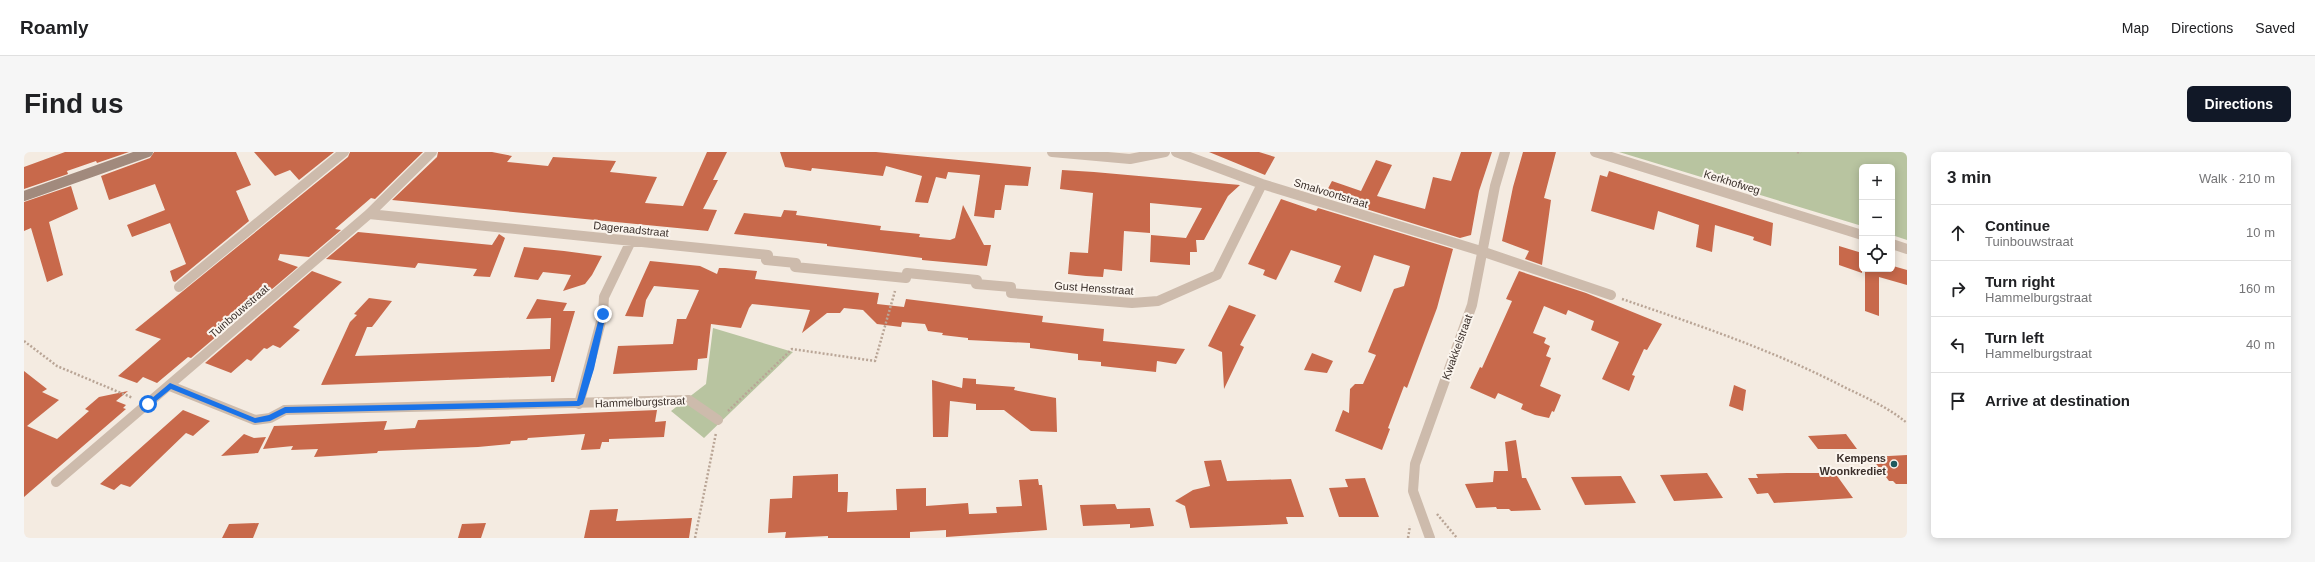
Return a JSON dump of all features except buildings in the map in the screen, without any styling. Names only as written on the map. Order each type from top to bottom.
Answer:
[{"type":"street","points":[[24,196],[148,152]]},
{"type":"street","points":[[179,286],[344,152]]},
{"type":"street","name":"Tuinbouwstraat","points":[[56,482],[170,386],[369,214],[432,152]]},
{"type":"street","points":[[1052,152],[1130,159],[1165,152]]},
{"type":"street","name":"Smalvoortstraat","points":[[1176,152],[1262,184],[1481,251],[1610,295]]},
{"type":"street","name":"Kwakkelstraat","points":[[1430,538],[1413,491],[1415,464],[1472,305],[1481,251],[1495,186],[1505,152]]},
{"type":"street","name":"Kerkhofweg","points":[[1595,152],[1859,234]]},
{"type":"street","name":"Gust Hensstraat","points":[[878,275],[906,278],[907,273],[977,280],[976,284],[1011,287],[1011,293],[1106,302],[1132,303],[1158,301],[1217,275],[1262,184]]},
{"type":"street","name":"Dageraadstraat","points":[[369,214],[768,255],[766,260],[796,263],[795,266],[878,275]]},
{"type":"street","name":"Hammelburgstraat","points":[[579,404],[590,369],[603,314],[604,297],[630,241]]},
{"type":"street","points":[[1895,245],[1907,248]]},
{"type":"street","name":"Hammelburgstraat","points":[[170,386],[255,420],[270,418],[285,410],[579,404],[689,400],[718,420]]},
{"type":"path","points":[[695,538],[718,420],[792,349],[875,361],[899,277]]},
{"type":"path","points":[[1610,295],[1770,352],[1856,391],[1907,423]]},
{"type":"path","points":[[24,341],[57,366],[148,404]]},
{"type":"path","points":[[1434,507],[1442,522],[1458,538]]},
{"type":"green space","points":[[1619,152],[1907,152],[1907,240],[1895,236],[1895,164],[1859,164],[1859,225]]},
{"type":"green space","points":[[713,328],[793,352],[704,438],[671,411],[706,384]]},
{"type":"place","name":"Kempens Woonkrediet","points":[[1894,464]]},
{"type":"route","points":[[148,404],[170,386],[255,420],[270,418],[285,410],[579,404],[590,369],[603,314]]}]
